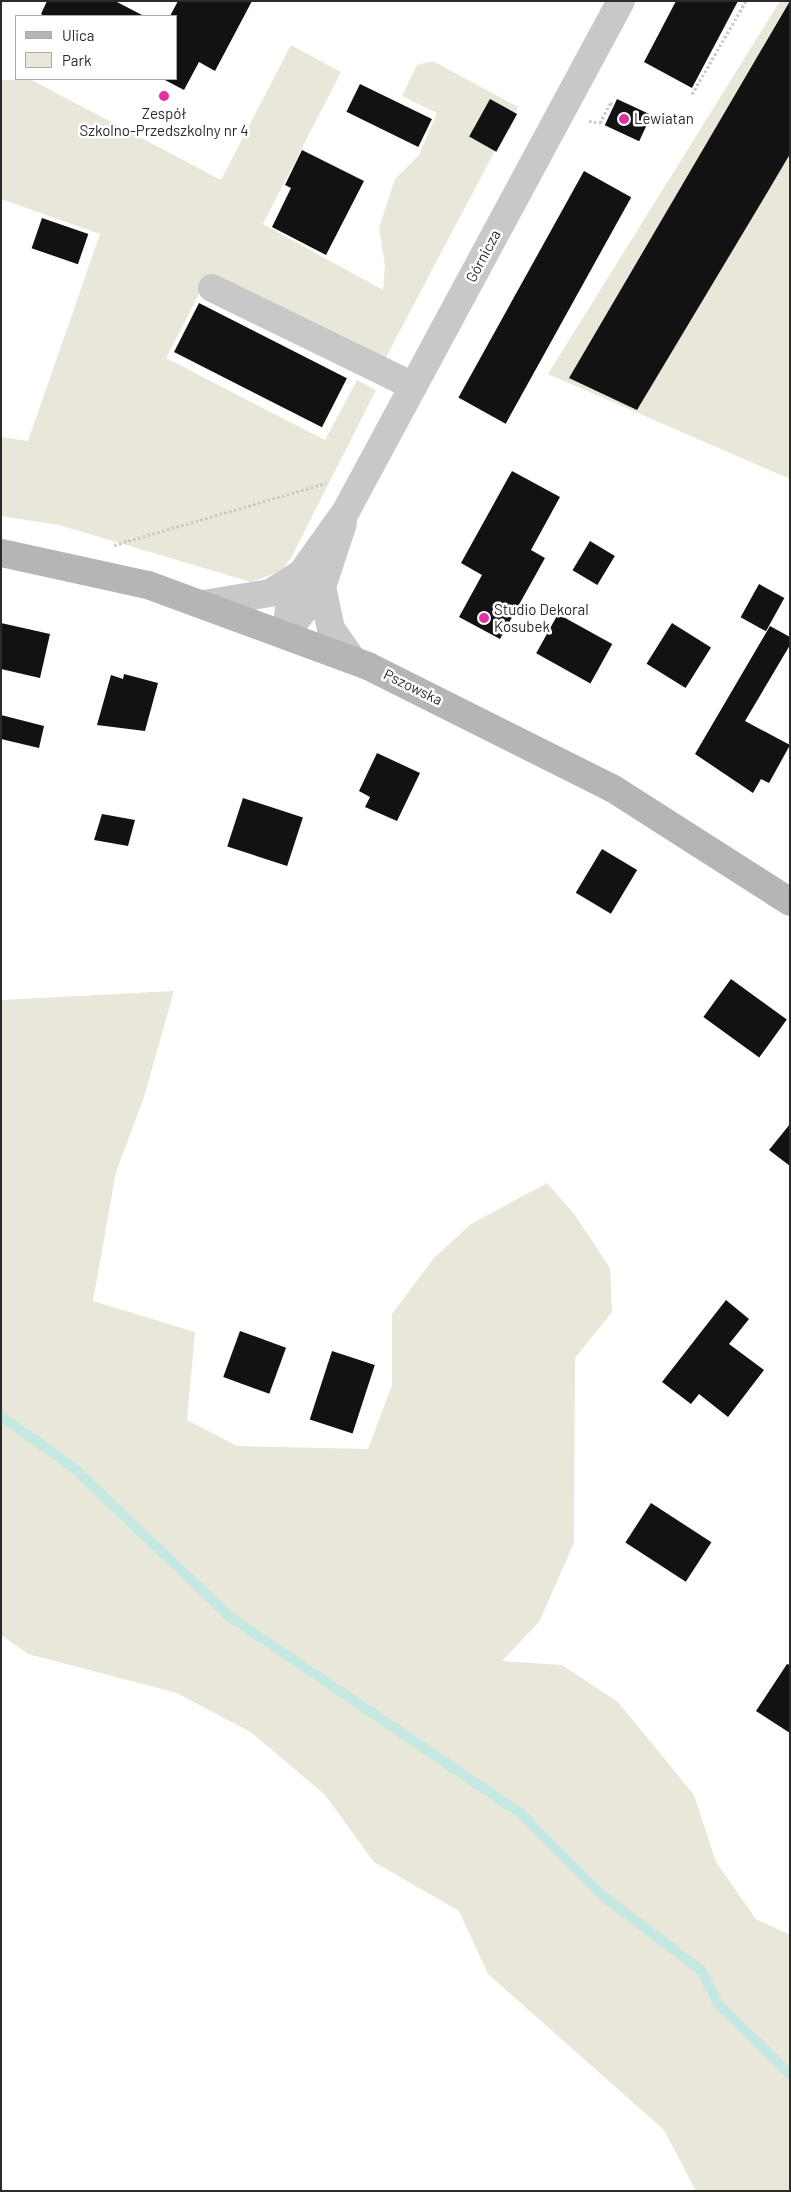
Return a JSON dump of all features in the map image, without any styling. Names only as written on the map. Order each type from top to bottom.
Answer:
[{"type":"main road","name":"Pszowska","points":[[1,552],[77,566],[204,604],[286,633],[353,660],[612,788],[790,902]]},
{"type":"street","name":"Górnicza","points":[[286,633],[291,595],[312,581],[346,511],[621,1]]},
{"type":"street","points":[[212,288],[413,386]]},
{"type":"street","points":[[204,604],[270,593],[312,581],[331,629],[353,660]]},
{"type":"path","points":[[692,94],[746,1]]},
{"type":"path","points":[[585,115],[598,124],[610,102],[615,105]]},
{"type":"path","points":[[112,546],[328,482]]},
{"type":"green space","points":[[780,1],[790,1],[790,479],[548,374]]},
{"type":"green space","points":[[291,45],[341,72],[263,224],[383,290],[385,266],[379,228],[395,179],[419,155],[437,113],[402,96],[417,65],[433,61],[518,107],[384,361],[209,275],[166,358],[325,440],[357,380],[376,390],[291,558],[281,571],[251,582],[59,525],[1,516],[1,437],[28,441],[100,234],[1,199],[1,80],[32,80],[221,180]]},
{"type":"green space","points":[[174,991],[144,1097],[116,1172],[93,1301],[195,1332],[187,1420],[237,1446],[368,1449],[392,1385],[392,1314],[434,1258],[471,1224],[547,1183],[575,1215],[610,1268],[612,1312],[575,1358],[574,1543],[539,1622],[502,1661],[562,1665],[618,1702],[694,1795],[716,1862],[756,1919],[790,1935],[790,2191],[696,2191],[664,2130],[488,1974],[459,1911],[374,1862],[325,1795],[252,1733],[177,1693],[28,1654],[1,1635],[1,1000]]},
{"type":"building","points":[[47,1],[115,1],[142,15],[42,15],[41,14]]},
{"type":"building","points":[[178,1],[252,1],[215,71],[199,62],[184,90],[165,80],[178,80],[178,15],[171,15]]},
{"type":"building","points":[[676,1],[738,1],[692,88],[644,62]]},
{"type":"building","points":[[790,1],[790,154],[637,410],[569,378]]},
{"type":"building","points":[[360,84],[432,119],[418,147],[346,112]]},
{"type":"building","points":[[490,99],[517,114],[496,152],[469,137]]},
{"type":"building","points":[[617,99],[651,115],[639,141],[605,125]]},
{"type":"building","points":[[302,150],[364,181],[326,255],[272,227],[291,188],[285,185]]},
{"type":"building","points":[[584,171],[631,197],[506,424],[458,398]]},
{"type":"building","points":[[42,218],[88,234],[78,264],[32,248]]},
{"type":"building","points":[[199,303],[347,378],[322,427],[174,352]]},
{"type":"building","points":[[512,471],[560,497],[531,550],[545,558],[500,639],[459,617],[482,575],[461,563]]},
{"type":"building","points":[[590,541],[615,556],[597,585],[572,570]]},
{"type":"building","points":[[759,584],[784,598],[766,631],[741,617]]},
{"type":"building","points":[[558,614],[612,644],[590,683],[536,653]]},
{"type":"building","points":[[1,623],[50,634],[40,678],[1,669]]},
{"type":"building","points":[[672,623],[711,647],[686,688],[647,664]]},
{"type":"building","points":[[770,626],[790,637],[790,645],[745,721],[790,745],[769,783],[761,779],[753,793],[695,754]]},
{"type":"building","points":[[124,674],[158,683],[145,731],[97,725],[111,675],[123,679]]},
{"type":"building","points":[[1,715],[44,726],[39,748],[1,739]]},
{"type":"building","points":[[377,753],[420,773],[397,821],[365,807],[370,797],[359,791]]},
{"type":"building","points":[[243,798],[303,817],[287,866],[227,847]]},
{"type":"building","points":[[102,814],[135,820],[128,846],[94,840]]},
{"type":"building","points":[[602,849],[637,870],[611,914],[576,893]]},
{"type":"building","points":[[731,979],[787,1020],[759,1058],[703,1017]]},
{"type":"building","points":[[790,1124],[790,1166],[769,1150]]},
{"type":"building","points":[[726,1300],[749,1319],[729,1344],[764,1370],[728,1417],[699,1394],[691,1404],[662,1382]]},
{"type":"building","points":[[240,1331],[286,1348],[269,1394],[223,1377]]},
{"type":"building","points":[[332,1351],[375,1365],[353,1433],[310,1419]]},
{"type":"building","points":[[651,1503],[711,1542],[686,1582],[625,1542]]},
{"type":"building","points":[[787,1664],[790,1665],[790,1733],[756,1711]]},
{"type":"waterway","points":[[1,1416],[73,1467],[229,1616],[520,1813],[603,1896],[701,1970],[718,2004],[790,2074]]},
{"type":"place","name":"Zespół Szkolno-Przedszkolny nr 4","points":[[164,96]]},
{"type":"place","name":"Lewiatan","points":[[624,119]]},
{"type":"place","name":"Studio Dekoral Kosubek","points":[[484,618]]}]
